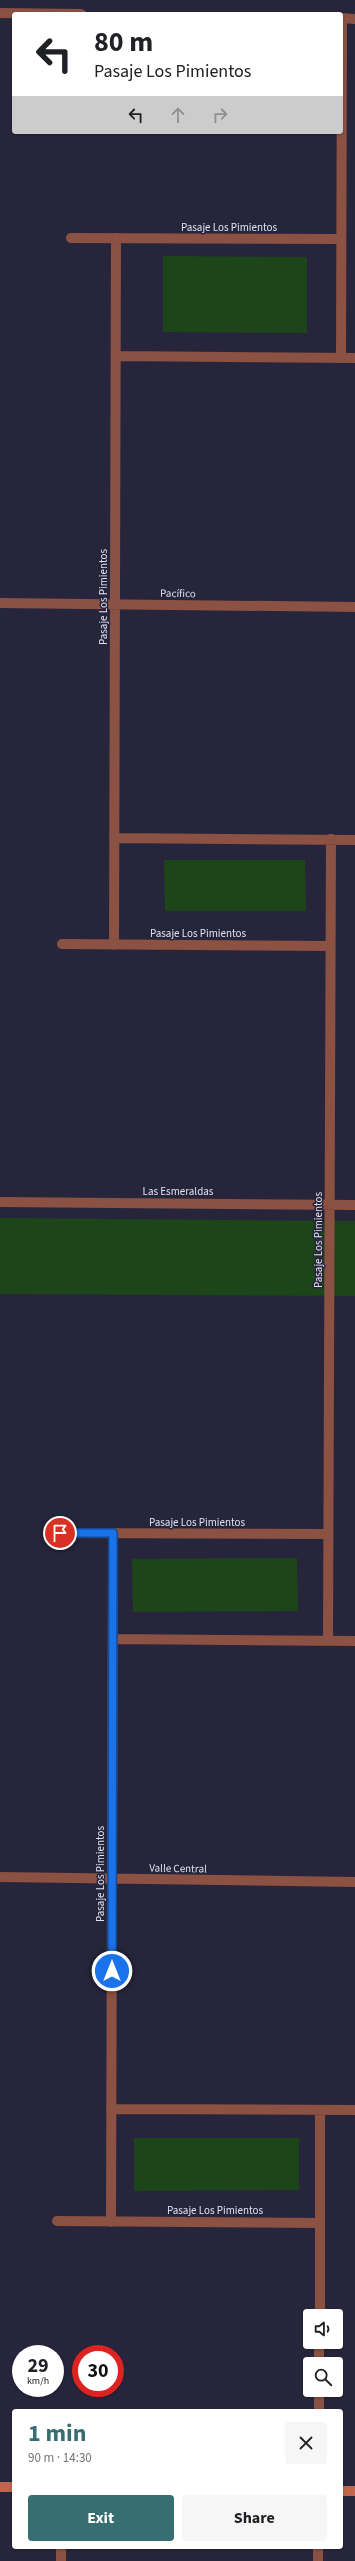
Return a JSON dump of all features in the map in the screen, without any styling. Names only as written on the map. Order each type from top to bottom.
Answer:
[{"type":"street","points":[[0,13],[12,13]]},
{"type":"street","points":[[343,18],[355,19]]},
{"type":"street","points":[[341,134],[341,358]]},
{"type":"street","name":"Pasaje Los Pimientos","points":[[70,238],[341,239]]},
{"type":"street","name":"Pasaje Los Pimientos","points":[[114,945],[116,238]]},
{"type":"street","points":[[116,356],[355,358]]},
{"type":"street","name":"Pacífico","points":[[0,603],[355,607]]},
{"type":"street","points":[[114,838],[355,840]]},
{"type":"street","name":"Pasaje Los Pimientos","points":[[328,1640],[331,839]]},
{"type":"street","name":"Pasaje Los Pimientos","points":[[62,944],[330,946]]},
{"type":"street","name":"Las Esmeraldas","points":[[0,1202],[355,1205]]},
{"type":"street","name":"Pasaje Los Pimientos","points":[[60,1533],[328,1534]]},
{"type":"street","name":"Pasaje Los Pimientos","points":[[111,2222],[113,1533]]},
{"type":"street","points":[[113,1639],[355,1641]]},
{"type":"street","name":"Valle Central","points":[[0,1877],[355,1882]]},
{"type":"street","points":[[111,2109],[355,2110]]},
{"type":"street","points":[[320,2110],[320,2309]]},
{"type":"street","name":"Pasaje Los Pimientos","points":[[57,2221],[320,2223]]},
{"type":"street","points":[[319,2397],[319,2409]]},
{"type":"street","points":[[0,2487],[12,2487]]},
{"type":"street","points":[[343,2491],[355,2491]]},
{"type":"street","points":[[61,2549],[61,2561]]},
{"type":"street","points":[[318,2549],[318,2561]]},
{"type":"green space","points":[[163,256],[307,257],[307,333],[163,332]]},
{"type":"green space","points":[[164,860],[305,860],[306,911],[165,911]]},
{"type":"green space","points":[[0,1218],[355,1221],[355,1296],[0,1294]]},
{"type":"green space","points":[[297,1558],[298,1611],[133,1612],[132,1559]]},
{"type":"green space","points":[[134,2138],[299,2138],[299,2190],[134,2191]]},
{"type":"route","points":[[60,1533],[113,1533],[112,1971]]}]
